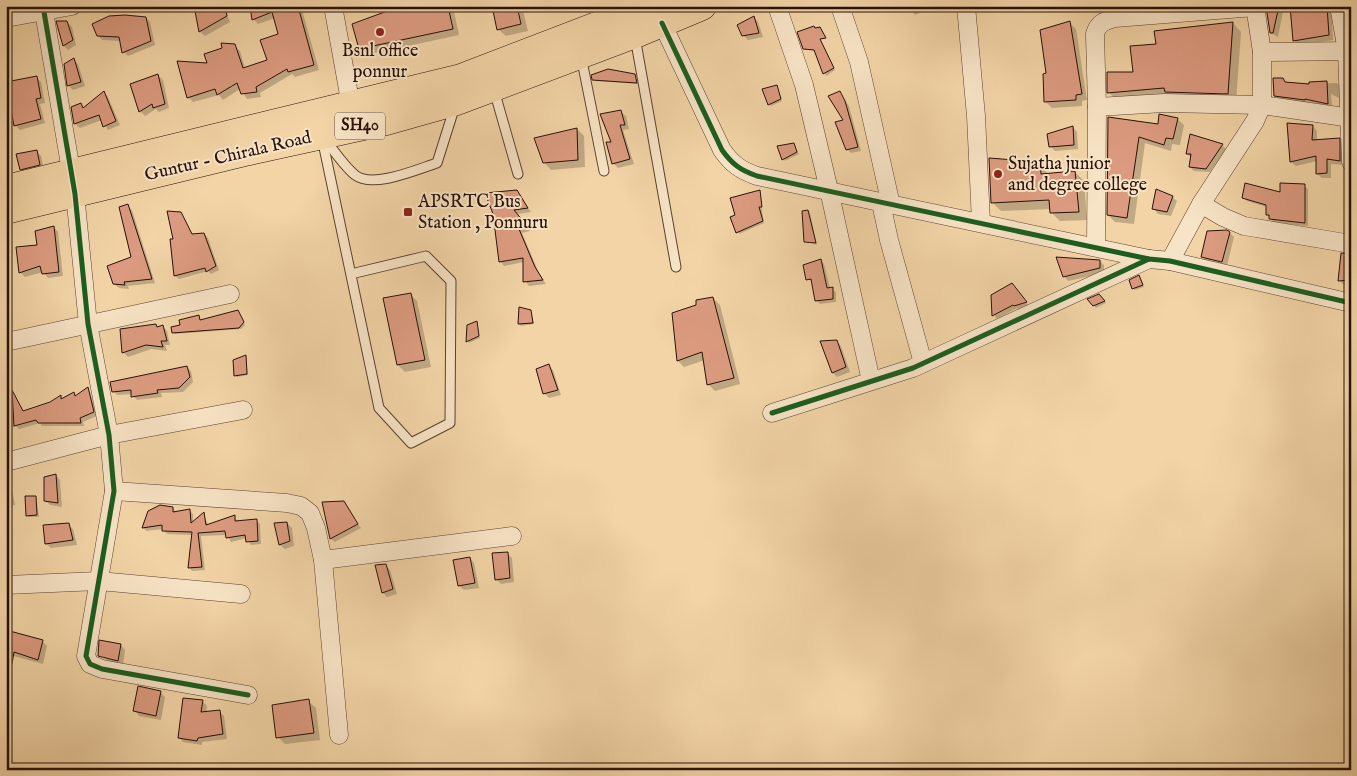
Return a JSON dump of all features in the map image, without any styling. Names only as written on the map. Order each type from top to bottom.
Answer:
[{"type":"main road","name":"Guntur - Chirala Road","points":[[6,210],[72,184],[351,106],[461,78],[639,14],[702,6]]},
{"type":"main road","name":"Guntur - Chirala Road","points":[[6,189],[72,184],[321,135],[457,101],[580,55],[639,14]]},
{"type":"street","points":[[6,18],[44,9],[72,6]]},
{"type":"street","points":[[333,6],[351,106]]},
{"type":"street","points":[[777,6],[804,85],[830,190],[871,381]]},
{"type":"street","points":[[840,6],[859,62],[886,204],[889,240],[923,363]]},
{"type":"street","points":[[966,6],[976,116],[982,222]]},
{"type":"street","points":[[1339,6],[1349,51],[1351,162]]},
{"type":"street","points":[[1096,247],[1097,107],[1095,34],[1097,27],[1104,21],[1115,18],[1255,7],[1262,52],[1262,104],[1255,121],[1201,204],[1170,261]]},
{"type":"street","points":[[44,9],[72,184],[88,324],[109,434],[114,491],[86,647],[86,656],[90,664],[102,669],[248,695]]},
{"type":"street","points":[[639,14],[732,164],[757,176],[830,190],[886,204],[982,222],[1149,259],[1170,261],[1351,304]]},
{"type":"street","points":[[1262,52],[1349,51]]},
{"type":"street","points":[[1097,107],[1164,103],[1262,104],[1349,117]]},
{"type":"street","points":[[1201,204],[1223,217],[1244,226],[1351,244]]},
{"type":"street","points":[[772,412],[923,363],[1149,259]]},
{"type":"street","points":[[6,342],[230,294]]},
{"type":"street","points":[[6,462],[109,434],[244,410]]},
{"type":"street","points":[[114,491],[277,502],[301,506],[310,513],[316,528],[323,560],[339,735]]},
{"type":"street","points":[[323,560],[512,536]]},
{"type":"street","points":[[6,584],[98,581],[241,594]]},
{"type":"lane","points":[[639,14],[676,267]]},
{"type":"lane","points":[[580,55],[604,171]]},
{"type":"lane","points":[[493,88],[518,174]]},
{"type":"lane","points":[[321,135],[356,176],[369,181],[382,179],[438,163],[457,101]]},
{"type":"lane","points":[[321,135],[350,274],[379,408],[411,443],[450,423],[451,281],[426,256],[350,274]]},
{"type":"building","points":[[194,6],[225,6],[227,16],[199,32]]},
{"type":"building","points":[[250,6],[298,6],[314,65],[288,72],[287,69],[256,87],[257,92],[241,94],[237,83],[217,95],[215,89],[187,98],[177,61],[207,63],[204,54],[222,48],[221,43],[235,44],[243,68],[267,60],[260,40],[278,34],[272,12],[252,20]]},
{"type":"building","points":[[448,6],[453,29],[359,49],[352,24],[398,7],[399,11]]},
{"type":"building","points":[[492,6],[517,6],[521,24],[497,30]]},
{"type":"building","points":[[1266,6],[1279,6],[1273,33],[1270,33]]},
{"type":"building","points":[[1290,6],[1327,6],[1329,35],[1293,41]]},
{"type":"building","points":[[109,16],[146,17],[151,41],[122,53],[119,37],[97,36],[92,24]]},
{"type":"building","points":[[754,16],[759,33],[742,36],[737,25]]},
{"type":"building","points":[[56,21],[67,21],[73,40],[63,46]]},
{"type":"building","points":[[1070,21],[1082,94],[1076,95],[1076,100],[1044,102],[1043,74],[1046,73],[1040,30]]},
{"type":"building","points":[[1233,22],[1228,94],[1165,92],[1164,88],[1107,93],[1107,72],[1133,72],[1130,46],[1156,44],[1154,31]]},
{"type":"building","points":[[814,26],[815,28],[820,27],[826,38],[820,39],[834,68],[823,74],[814,50],[803,49],[797,32]]},
{"type":"building","points":[[74,58],[81,82],[67,86],[64,64]]},
{"type":"building","points":[[608,69],[635,74],[637,83],[592,80],[591,75]]},
{"type":"building","points":[[158,74],[165,104],[153,108],[152,104],[139,112],[130,84]]},
{"type":"building","points":[[37,76],[41,98],[36,99],[41,119],[14,126],[6,82]]},
{"type":"building","points":[[1273,78],[1283,78],[1285,82],[1309,84],[1309,82],[1327,81],[1328,104],[1305,99],[1274,96]]},
{"type":"building","points":[[777,85],[781,99],[768,105],[762,89]]},
{"type":"building","points":[[104,91],[116,121],[103,127],[99,115],[74,124],[71,107],[81,103],[83,108]]},
{"type":"building","points":[[840,91],[845,101],[858,147],[846,150],[835,122],[843,120],[828,96]]},
{"type":"building","points":[[621,110],[625,125],[620,125],[630,159],[612,164],[606,142],[611,142],[600,114]]},
{"type":"building","points":[[1159,114],[1178,118],[1173,139],[1166,138],[1164,145],[1139,137],[1127,218],[1107,215],[1108,117],[1158,124]]},
{"type":"building","points":[[1287,123],[1313,125],[1312,140],[1340,138],[1340,161],[1327,159],[1327,173],[1316,174],[1316,156],[1290,162]]},
{"type":"building","points":[[1073,126],[1074,145],[1049,147],[1047,134]]},
{"type":"building","points":[[577,128],[578,160],[543,163],[534,138]]},
{"type":"building","points":[[1190,134],[1223,144],[1206,169],[1189,167],[1191,154],[1186,154]]},
{"type":"building","points":[[794,143],[797,152],[782,160],[777,146]]},
{"type":"building","points":[[37,150],[40,165],[20,170],[16,154]]},
{"type":"building","points":[[989,158],[1040,162],[1041,174],[1075,171],[1079,212],[1050,213],[1049,200],[991,203]]},
{"type":"building","points":[[1245,183],[1280,192],[1280,183],[1305,184],[1305,223],[1269,219],[1269,215],[1266,215],[1266,205],[1242,198]]},
{"type":"building","points":[[1156,189],[1173,196],[1167,212],[1152,209]]},
{"type":"building","points":[[517,190],[528,208],[514,210],[528,227],[519,229],[535,267],[543,280],[523,282],[523,258],[499,262],[493,214],[485,193]]},
{"type":"building","points":[[760,190],[762,207],[759,207],[763,221],[736,233],[730,217],[735,215],[730,198]]},
{"type":"building","points":[[128,204],[152,279],[124,282],[125,285],[113,284],[107,266],[131,257],[119,207]]},
{"type":"building","points":[[808,210],[816,243],[804,242],[802,211]]},
{"type":"building","points":[[167,211],[181,212],[192,234],[204,233],[216,266],[206,272],[205,268],[174,276],[170,239],[173,239]]},
{"type":"building","points":[[54,226],[59,272],[42,274],[40,266],[19,273],[16,247],[37,245],[35,231]]},
{"type":"building","points":[[1227,230],[1230,232],[1222,262],[1201,257],[1207,231]]},
{"type":"building","points":[[1341,253],[1351,254],[1351,280],[1338,281]]},
{"type":"building","points":[[1056,257],[1100,260],[1100,268],[1063,277]]},
{"type":"building","points":[[821,259],[827,288],[833,287],[833,299],[815,301],[811,279],[806,280],[803,265]]},
{"type":"building","points":[[1139,275],[1143,285],[1132,289],[1129,280]]},
{"type":"building","points":[[1012,283],[1027,302],[1013,305],[992,316],[991,295]]},
{"type":"building","points":[[411,293],[425,360],[397,365],[383,298]]},
{"type":"building","points":[[1099,294],[1105,301],[1093,306],[1087,299]]},
{"type":"building","points":[[713,297],[734,378],[707,385],[702,352],[677,361],[672,313],[696,305],[696,300]]},
{"type":"building","points":[[519,307],[531,310],[533,323],[518,324]]},
{"type":"building","points":[[238,310],[244,322],[239,328],[172,333],[171,327],[180,325],[179,320],[199,315],[200,320]]},
{"type":"building","points":[[477,321],[479,336],[466,342],[467,325]]},
{"type":"building","points":[[156,324],[157,327],[163,325],[167,341],[161,341],[163,347],[146,345],[122,353],[120,329]]},
{"type":"building","points":[[837,340],[846,367],[832,373],[820,341]]},
{"type":"building","points":[[246,355],[247,374],[234,376],[233,360]]},
{"type":"building","points":[[549,364],[558,390],[543,394],[536,369]]},
{"type":"building","points":[[187,366],[190,377],[179,388],[157,390],[158,393],[131,397],[131,390],[112,392],[110,382]]},
{"type":"building","points":[[88,387],[94,412],[80,418],[81,423],[38,423],[36,420],[14,426],[12,390],[23,411],[50,402],[61,395],[61,399],[74,392],[75,396]]},
{"type":"building","points":[[56,474],[58,503],[44,501],[44,477]]},
{"type":"building","points":[[25,496],[36,496],[37,515],[26,516]]},
{"type":"building","points":[[344,501],[358,524],[330,539],[322,502]]},
{"type":"building","points":[[160,505],[173,507],[173,512],[190,509],[191,523],[204,512],[206,525],[235,515],[235,521],[257,519],[258,541],[246,542],[245,535],[226,538],[225,531],[198,533],[202,567],[188,568],[192,532],[162,531],[162,525],[142,528],[148,511]]},
{"type":"building","points":[[287,522],[290,541],[279,545],[274,523]]},
{"type":"building","points":[[69,523],[73,540],[45,544],[43,525]]},
{"type":"building","points":[[508,552],[510,578],[495,580],[492,553]]},
{"type":"building","points":[[470,557],[475,583],[458,586],[453,560]]},
{"type":"building","points":[[386,564],[393,589],[382,593],[375,565]]},
{"type":"building","points":[[6,630],[43,640],[38,660],[14,652],[12,664],[6,663]]},
{"type":"building","points":[[99,640],[121,644],[118,661],[98,656]]},
{"type":"building","points":[[138,686],[161,691],[156,716],[133,711]]},
{"type":"building","points":[[183,698],[203,700],[201,712],[220,710],[223,734],[198,738],[197,741],[178,738]]},
{"type":"building","points":[[309,699],[314,733],[276,738],[272,705]]},
{"type":"cycle path","points":[[43,6],[75,194],[88,324],[109,435],[114,491],[86,656],[90,664],[102,669],[248,695]]},
{"type":"cycle path","points":[[662,23],[722,150],[737,166],[751,174],[1149,259],[1170,261],[1351,303]]},
{"type":"cycle path","points":[[772,413],[913,368],[1149,259]]},
{"type":"place","name":"Bsnl office ponnur","points":[[380,32]]},
{"type":"place","name":"Sujatha junior and degree college","points":[[998,174]]},
{"type":"place","name":"APSRTC Bus Station , Ponnuru","points":[[408,212]]}]
